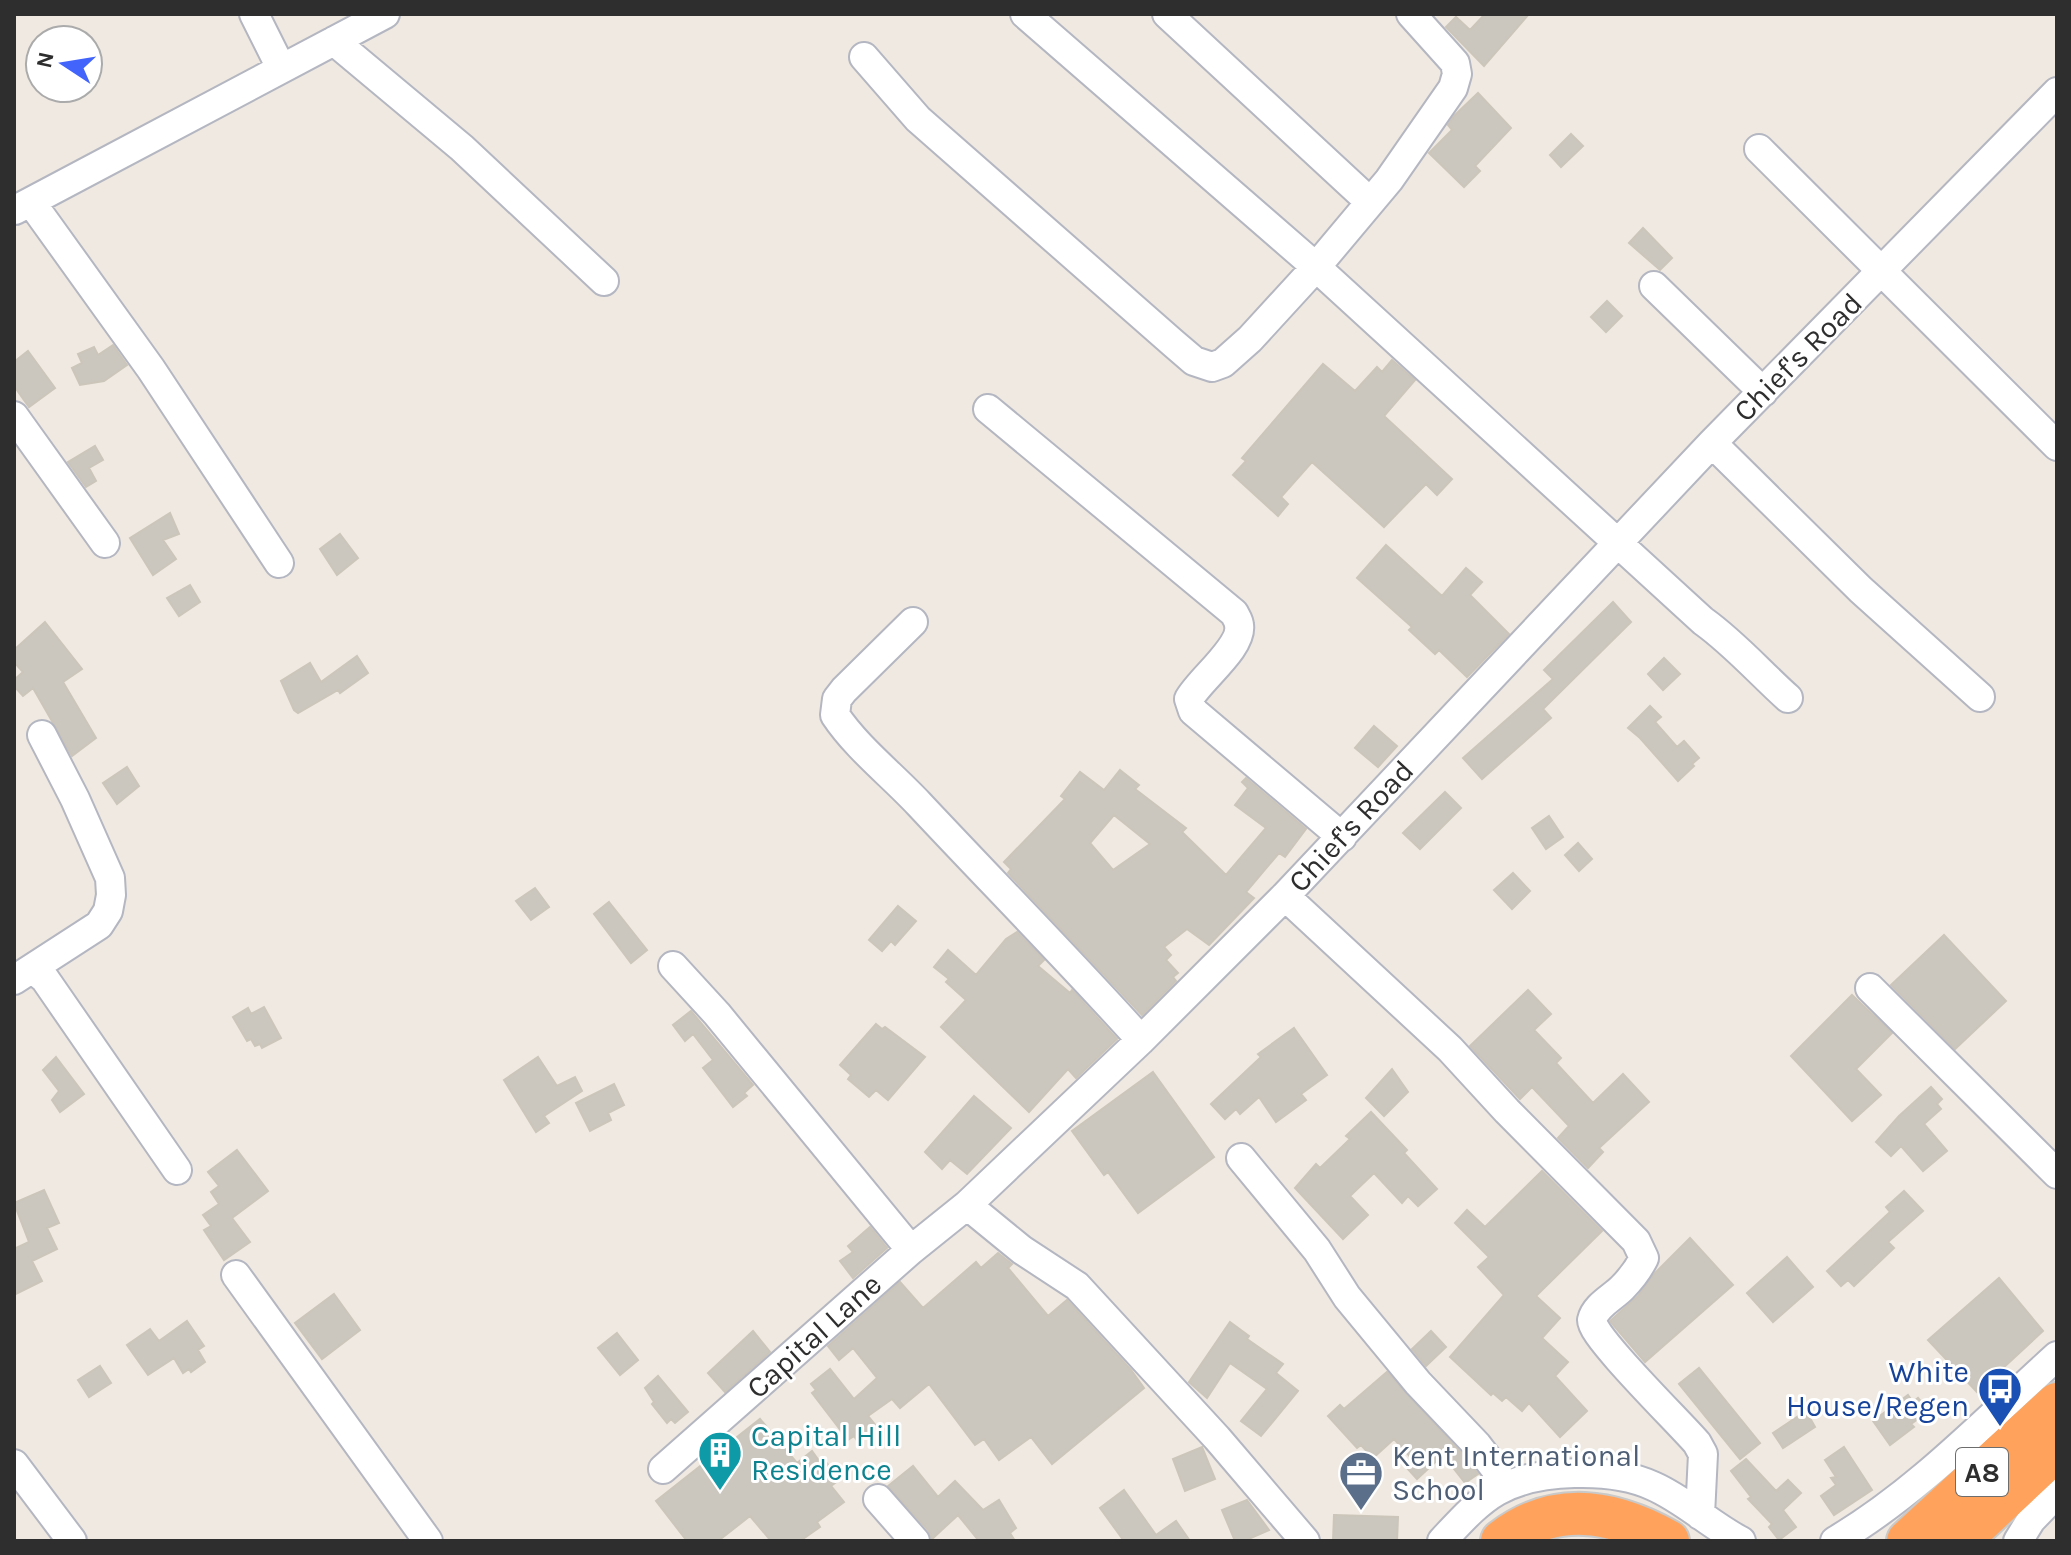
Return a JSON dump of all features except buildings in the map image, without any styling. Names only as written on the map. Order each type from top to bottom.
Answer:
[{"type":"highway","name":"A8","points":[[1908,1541],[1992,1438],[2057,1404]]},
{"type":"highway","name":"A8","points":[[1959,1541],[2057,1449]]},
{"type":"highway","points":[[1997,1541],[2057,1463]]},
{"type":"highway","points":[[1502,1541],[1520,1527],[1561,1514],[1593,1514],[1668,1541]]},
{"type":"street","points":[[254,14],[281,68]]},
{"type":"street","points":[[279,563],[151,369],[22,206],[385,14]]},
{"type":"street","points":[[1025,14],[1316,267],[1703,621],[1725,636],[1741,656],[1788,698]]},
{"type":"street","points":[[1167,14],[1370,202]]},
{"type":"street","points":[[864,57],[918,119],[1173,343],[1203,365],[1212,367],[1223,363],[1250,339],[1316,267],[1389,180],[1453,88],[1457,74],[1455,63],[1411,14]]},
{"type":"street","points":[[334,41],[462,148],[604,281]]},
{"type":"street","name":"Chief's Road","points":[[967,1205],[1141,1040],[1285,896],[1712,443],[2057,92]]},
{"type":"street","points":[[1759,149],[2057,446]]},
{"type":"street","points":[[1654,286],[1763,392]]},
{"type":"street","points":[[988,409],[1234,613],[1240,625],[1238,636],[1230,651],[1196,686],[1189,699],[1193,711],[1342,837]]},
{"type":"street","points":[[14,416],[105,543]]},
{"type":"street","points":[[1712,443],[1861,590],[1980,697]]},
{"type":"street","points":[[913,622],[844,690],[837,699],[835,715],[842,726],[893,775],[1141,1040]]},
{"type":"street","points":[[24,974],[99,925],[108,911],[111,895],[110,878],[42,735]]},
{"type":"street","points":[[1285,896],[1450,1049],[1517,1122],[1636,1241],[1644,1258],[1637,1272],[1598,1308],[1592,1325],[1604,1344],[1697,1443],[1703,1454],[1700,1515]]},
{"type":"street","points":[[673,966],[717,1014],[911,1250]]},
{"type":"street","points":[[24,974],[45,979],[177,1170]]},
{"type":"street","points":[[1870,988],[2057,1174]]},
{"type":"street","points":[[1241,1158],[1317,1250],[1357,1309],[1497,1471],[1497,1491]]},
{"type":"street","points":[[967,1205],[1022,1250],[1077,1286],[1217,1438],[1305,1541]]},
{"type":"street","name":"Capital Lane","points":[[663,1469],[911,1250],[967,1205]]},
{"type":"street","points":[[236,1275],[428,1541]]},
{"type":"street","points":[[1835,1541],[1867,1522],[1918,1482],[1992,1438],[2057,1356]]},
{"type":"street","points":[[14,1464],[72,1541]]},
{"type":"street","points":[[1442,1541],[1497,1491],[1542,1476],[1587,1474],[1630,1478],[1652,1485],[1741,1541]]},
{"type":"street","points":[[2018,1541],[2031,1520],[2057,1493]]},
{"type":"street","points":[[878,1499],[915,1541]]},
{"type":"place","name":"White House/Regen","points":[[2000,1428]]},
{"type":"place","name":"Capital Hill Residence","points":[[720,1492]]},
{"type":"place","name":"Kent International School","points":[[1361,1512]]}]
